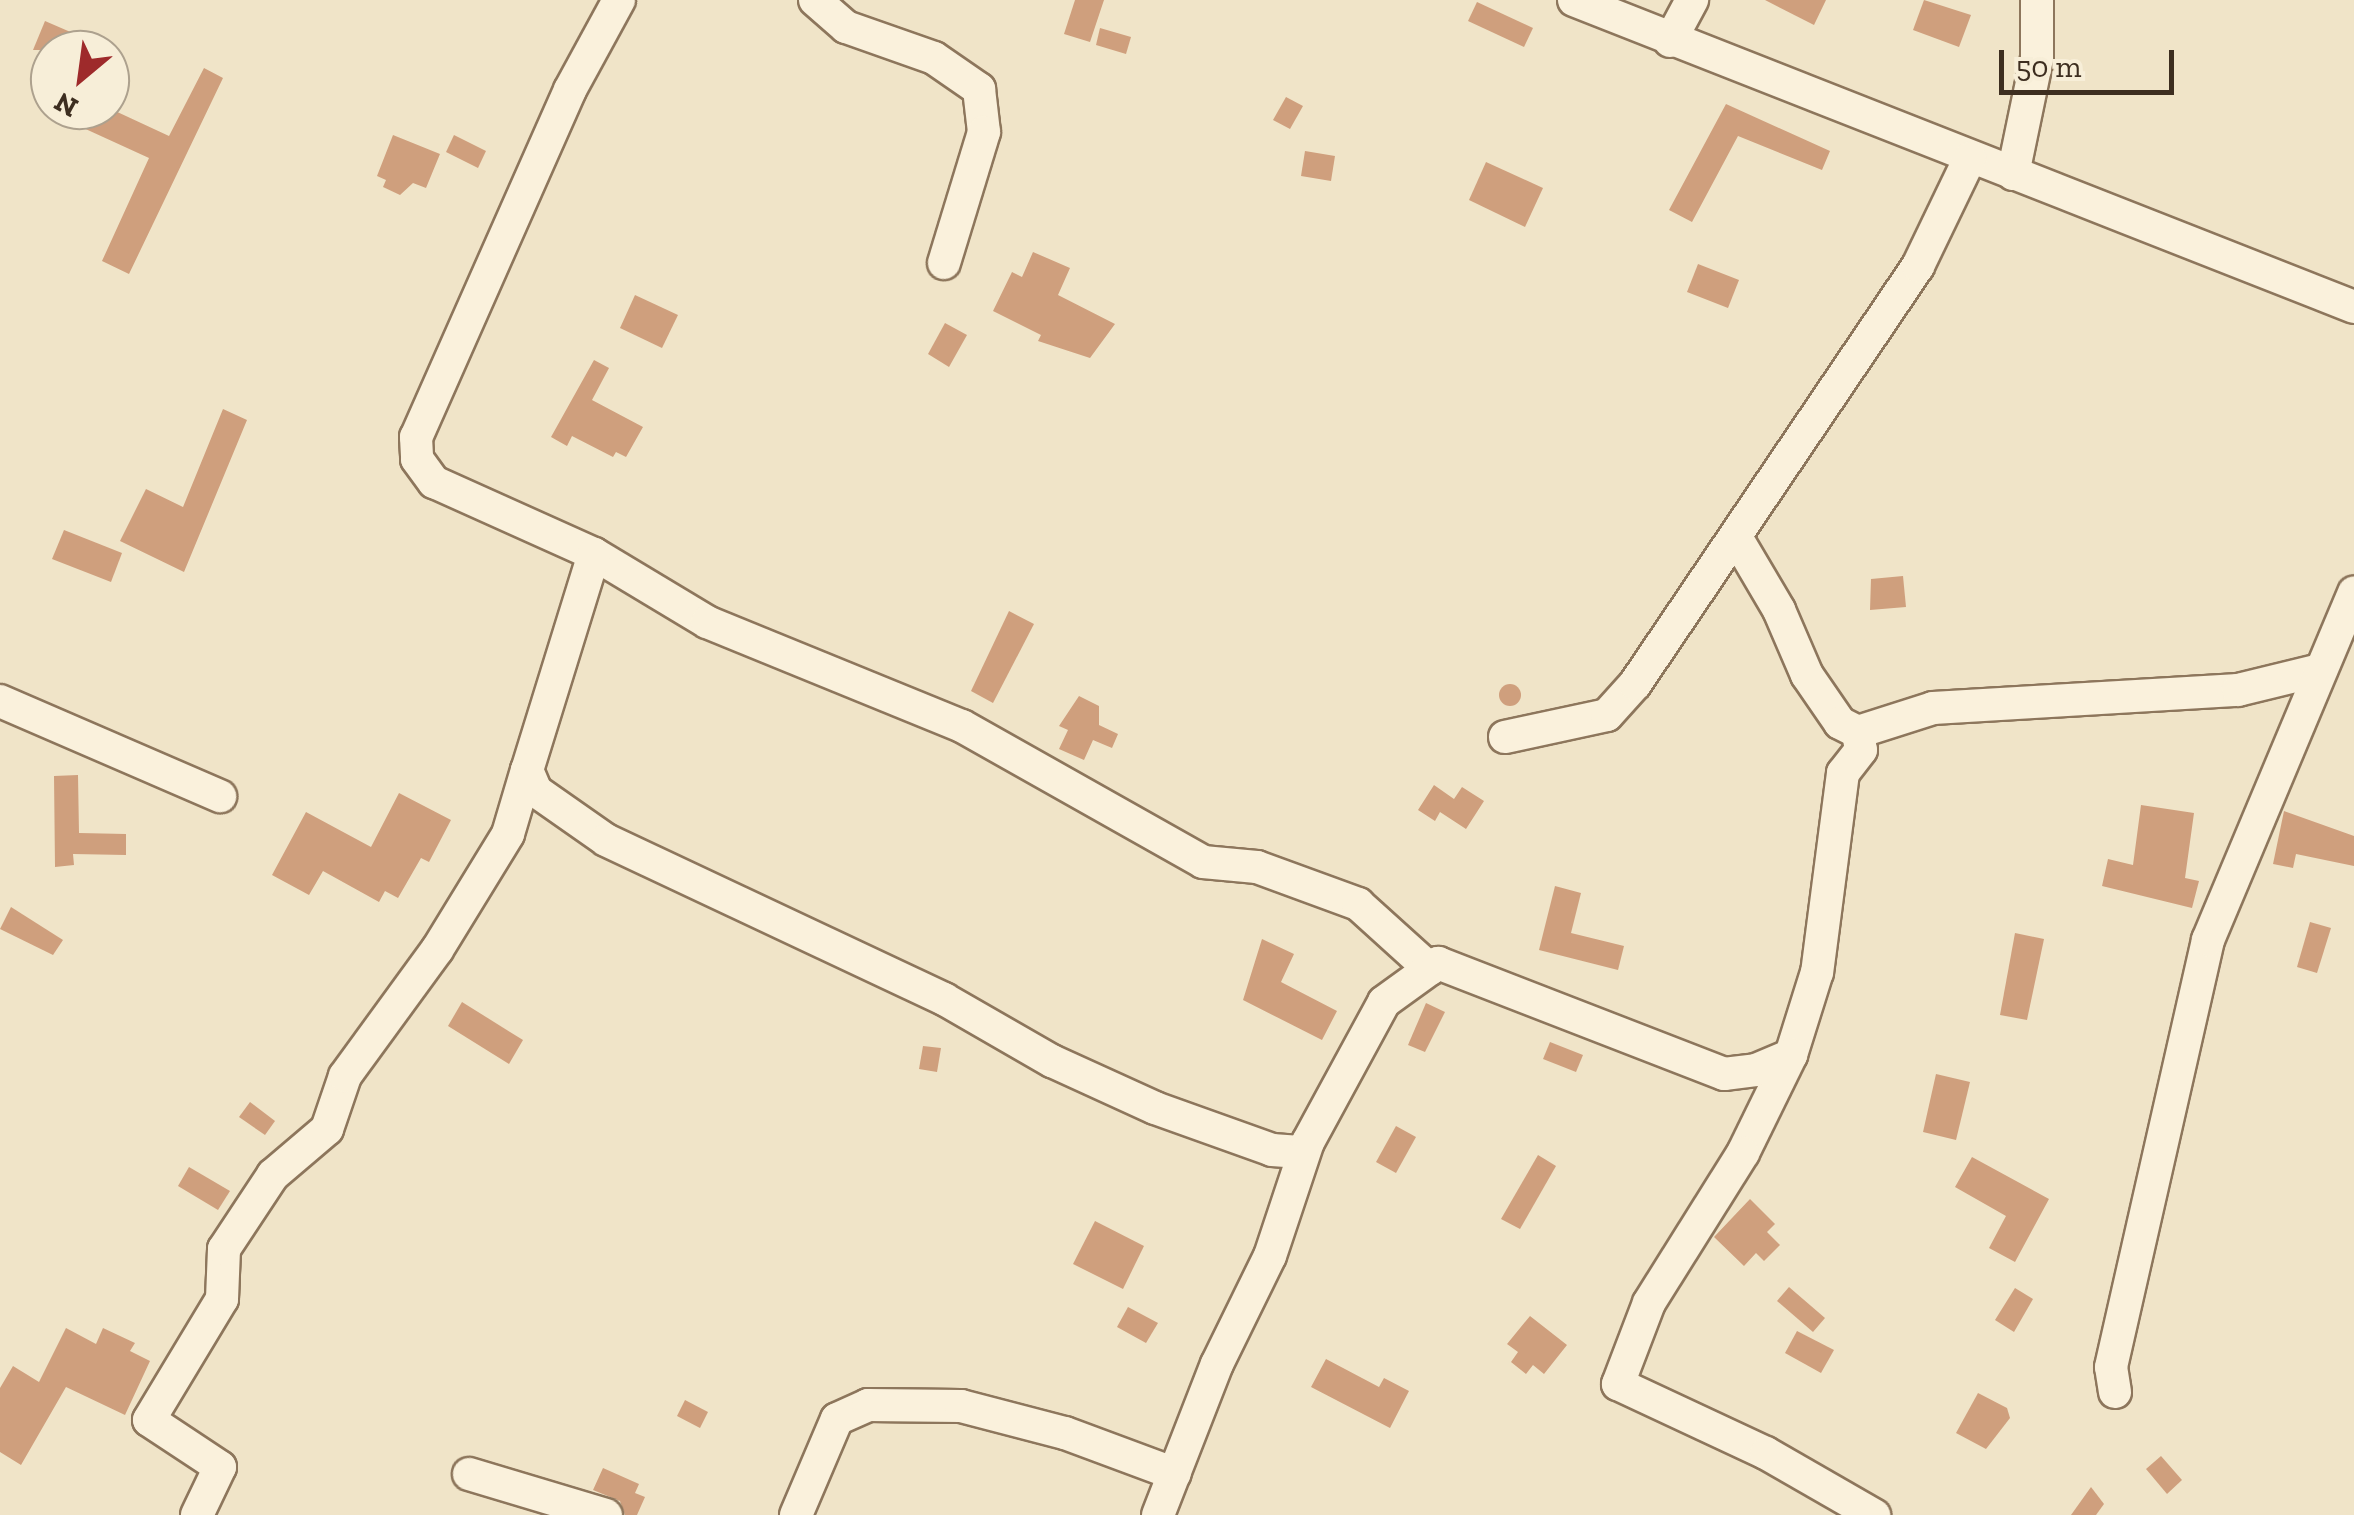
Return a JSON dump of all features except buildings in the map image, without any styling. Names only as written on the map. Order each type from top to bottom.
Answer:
[{"type":"street","points":[[620,0],[570,90],[416,437],[417,459],[434,482],[594,554],[708,622],[962,726],[1202,862],[1257,867],[1358,904],[1430,969]]},
{"type":"street","points":[[815,0],[846,27],[934,58],[979,89],[984,132],[944,263]]},
{"type":"street","points":[[1574,0],[2354,307]]},
{"type":"street","points":[[1670,40],[1692,0]]},
{"type":"street","points":[[2013,174],[2037,58],[2037,0]]},
{"type":"street","points":[[1505,736],[1607,716],[1736,537],[1918,266],[1970,158]]},
{"type":"street","points":[[1736,537],[1779,610],[1806,675],[1840,723],[1858,732],[1933,708],[2238,690],[2320,670]]},
{"type":"street","points":[[197,1515],[220,1467],[149,1420],[222,1299],[224,1249],[273,1175],[327,1129],[345,1076],[436,950],[508,834],[594,554]]},
{"type":"street","points":[[2115,1392],[2111,1366],[2208,940],[2354,592]]},
{"type":"street","points":[[0,701],[220,796]]},
{"type":"street","points":[[1858,732],[1861,750],[1843,773],[1816,972],[1790,1055],[1744,1153],[1649,1303],[1618,1384],[1766,1453],[1874,1515]]},
{"type":"street","points":[[527,770],[536,791],[606,840],[944,999],[1052,1061],[1172,1114],[1272,1150],[1304,1152]]},
{"type":"street","points":[[1158,1515],[1217,1364],[1270,1256],[1304,1152],[1384,1002],[1438,963],[1724,1074],[1756,1070],[1790,1055]]},
{"type":"street","points":[[796,1515],[837,1419],[868,1405],[961,1406],[1065,1433],[1175,1474]]},
{"type":"street","points":[[469,1474],[606,1515]]}]
